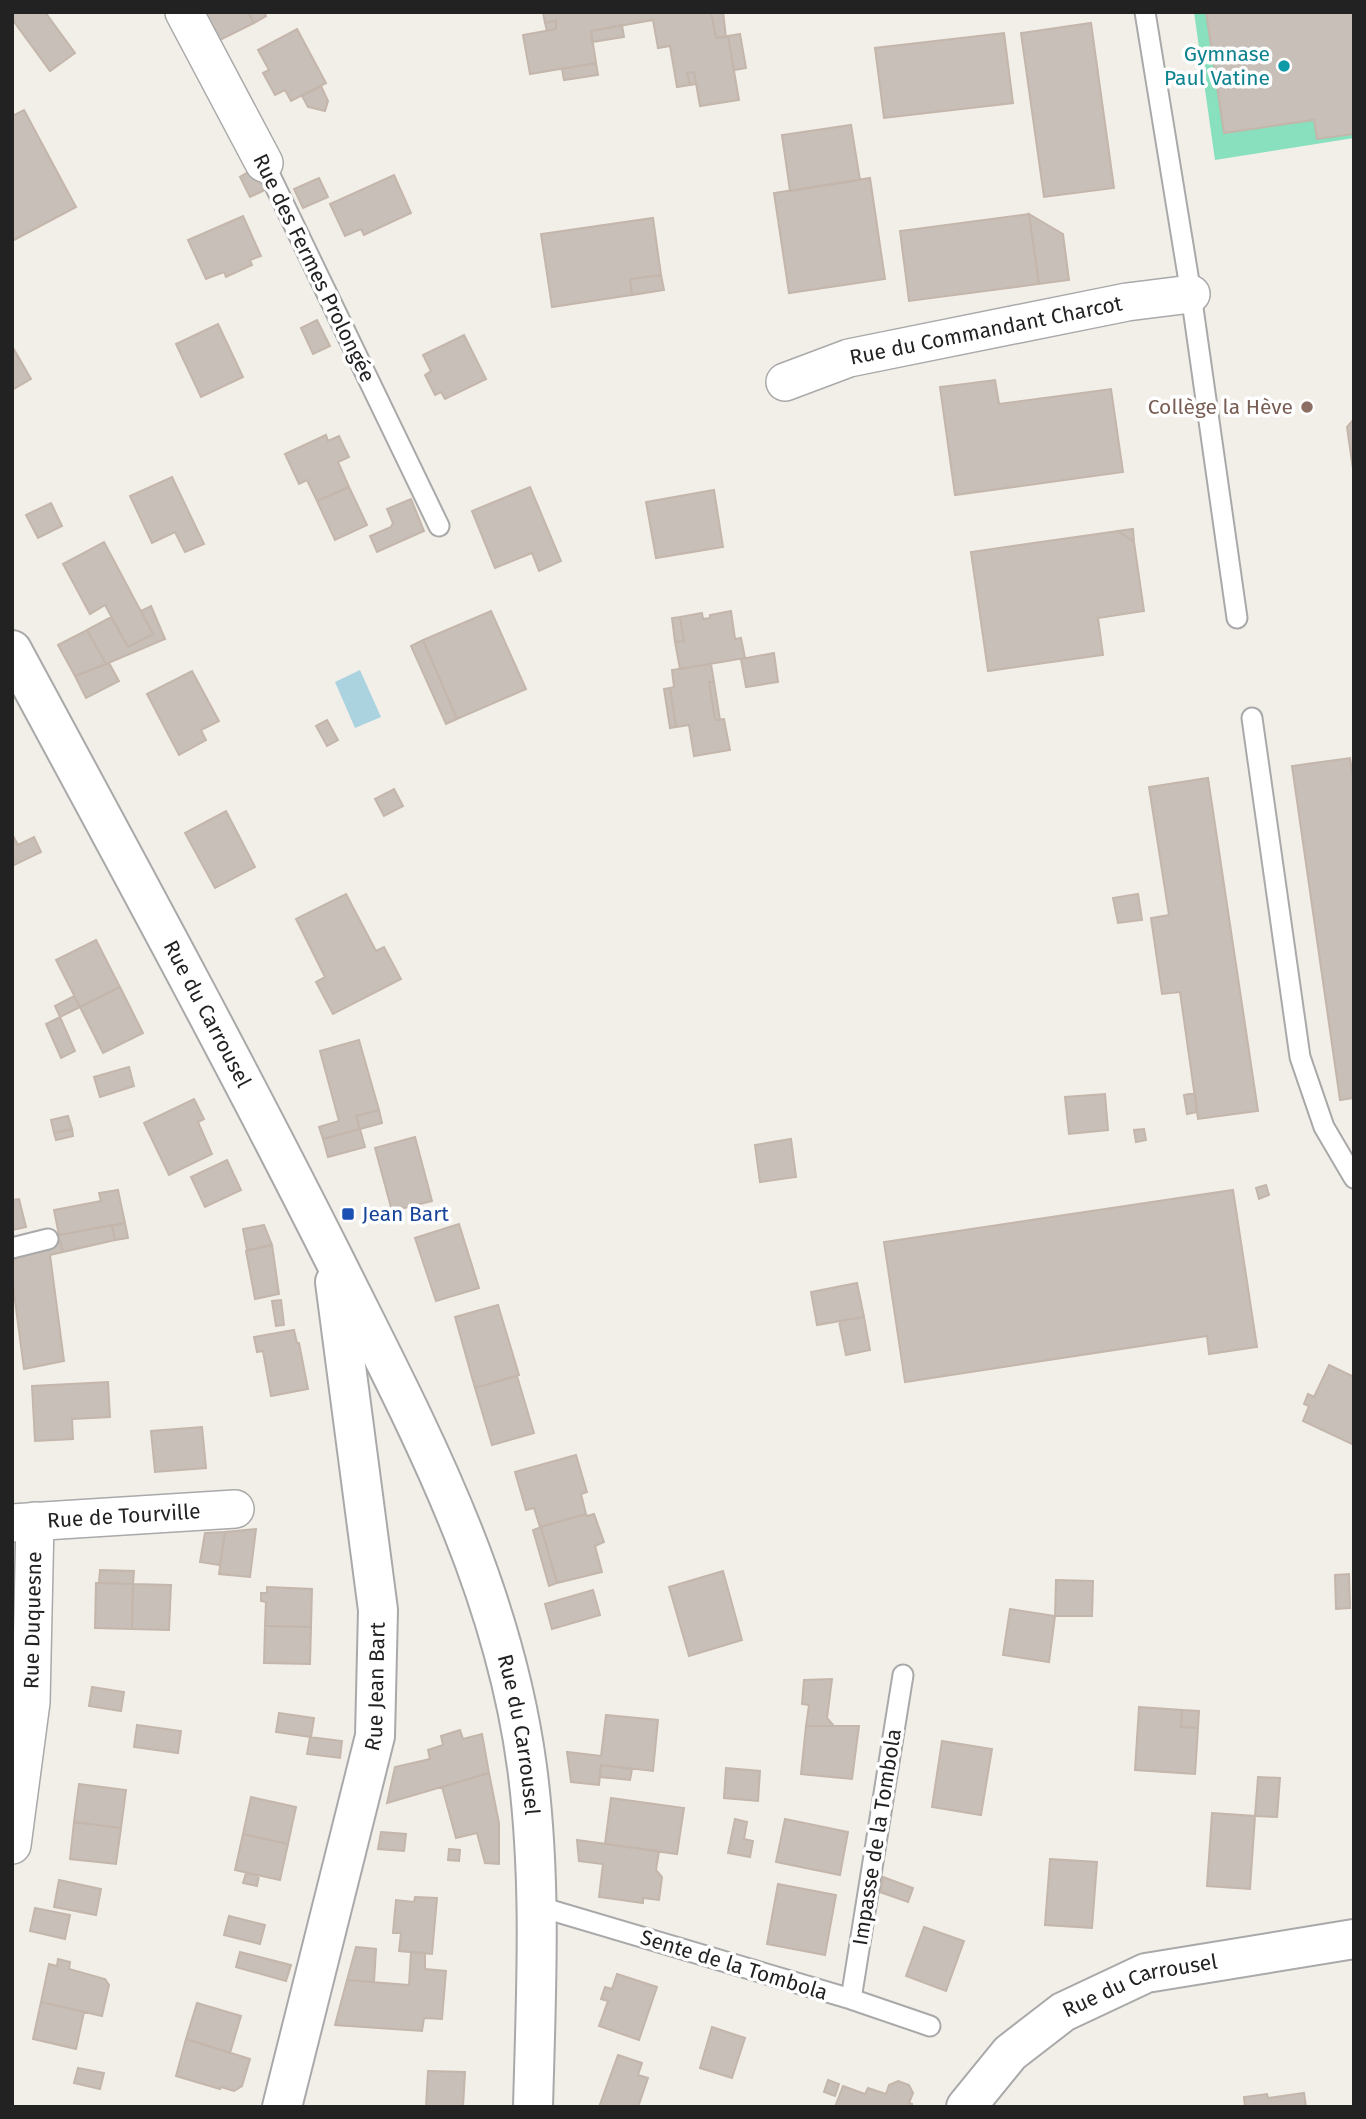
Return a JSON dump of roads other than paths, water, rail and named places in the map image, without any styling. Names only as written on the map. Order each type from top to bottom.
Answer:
[{"type":"street","name":"Rue des Fermes Prolongée","points":[[184,12],[264,163]]},
{"type":"street","name":"Rue du Commandant Charcot","points":[[785,382],[849,358],[1127,303],[1191,294]]},
{"type":"street","name":"Rue du Carrousel","points":[[12,650],[157,918],[332,1256],[397,1383],[454,1505],[502,1646],[527,1765],[537,1906],[533,2107]]},
{"type":"street","name":"Rue Jean Bart","points":[[282,2107],[375,1736],[378,1610],[332,1256]]},
{"type":"street","points":[[352,1408],[363,1392],[374,1386],[397,1383]]},
{"type":"street","name":"Rue de Tourville","points":[[23,1522],[235,1509]]},
{"type":"street","name":"Rue Duquesne","points":[[12,1845],[31,1702],[23,1522]]},
{"type":"street","name":"Rue du Carrousel","points":[[966,2107],[1010,2053],[1063,2012],[1146,1973],[1354,1939]]},
{"type":"lane","points":[[1145,12],[1191,294],[1237,618]]},
{"type":"lane","name":"Rue des Fermes Prolongée","points":[[264,163],[439,526]]},
{"type":"lane","points":[[1252,718],[1300,1057],[1324,1128],[1354,1178]]},
{"type":"lane","points":[[12,1248],[48,1239]]},
{"type":"lane","name":"Impasse de la Tombola","points":[[851,1999],[903,1675]]},
{"type":"lane","name":"Sente de la Tombola","points":[[537,1906],[851,1999],[930,2026]]},
{"type":"water","points":[[360,670],[381,717],[355,728],[335,682]]},
{"type":"place","name":"Gymnase Paul Vatine","points":[[1284,66]]},
{"type":"place","name":"Collège la Hève","points":[[1307,407]]},
{"type":"place","name":"Jean Bart","points":[[348,1214]]}]
